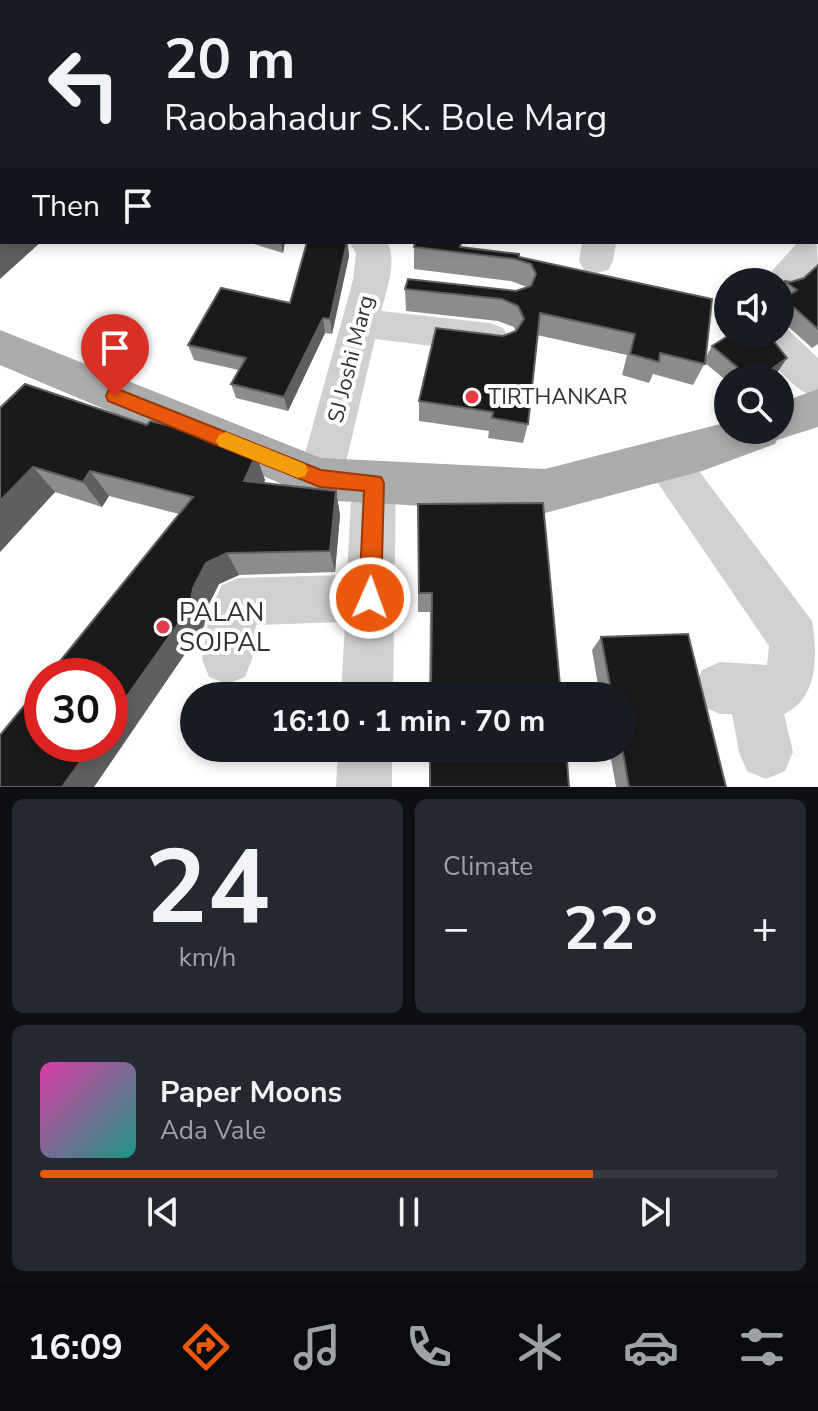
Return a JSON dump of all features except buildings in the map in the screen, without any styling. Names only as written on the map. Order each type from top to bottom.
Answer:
[{"type":"main road","points":[[0,346],[45,383],[320,479],[545,491],[721,444]]},
{"type":"main road","points":[[794,417],[818,408]]},
{"type":"street","name":"SJ Joshi Marg","points":[[320,479],[388,299],[374,249],[368,244]]},
{"type":"street","points":[[794,268],[811,252],[814,244]]},
{"type":"street","points":[[388,299],[498,339]]},
{"type":"street","points":[[784,348],[818,383]]},
{"type":"street","points":[[666,460],[806,642],[794,673],[778,691],[736,689],[766,752]]},
{"type":"street","points":[[367,682],[374,483]]},
{"type":"street","points":[[227,659],[234,609],[239,602],[370,598]]},
{"type":"street","points":[[364,787],[365,762]]},
{"type":"slow traffic","points":[[226,441],[298,470]]},
{"type":"place","name":"TIRTHANKAR","points":[[472,397]]},
{"type":"place","name":"PALAN SOJPAL","points":[[163,627]]},
{"type":"route","points":[[115,396],[320,479],[374,483],[370,598]]}]
